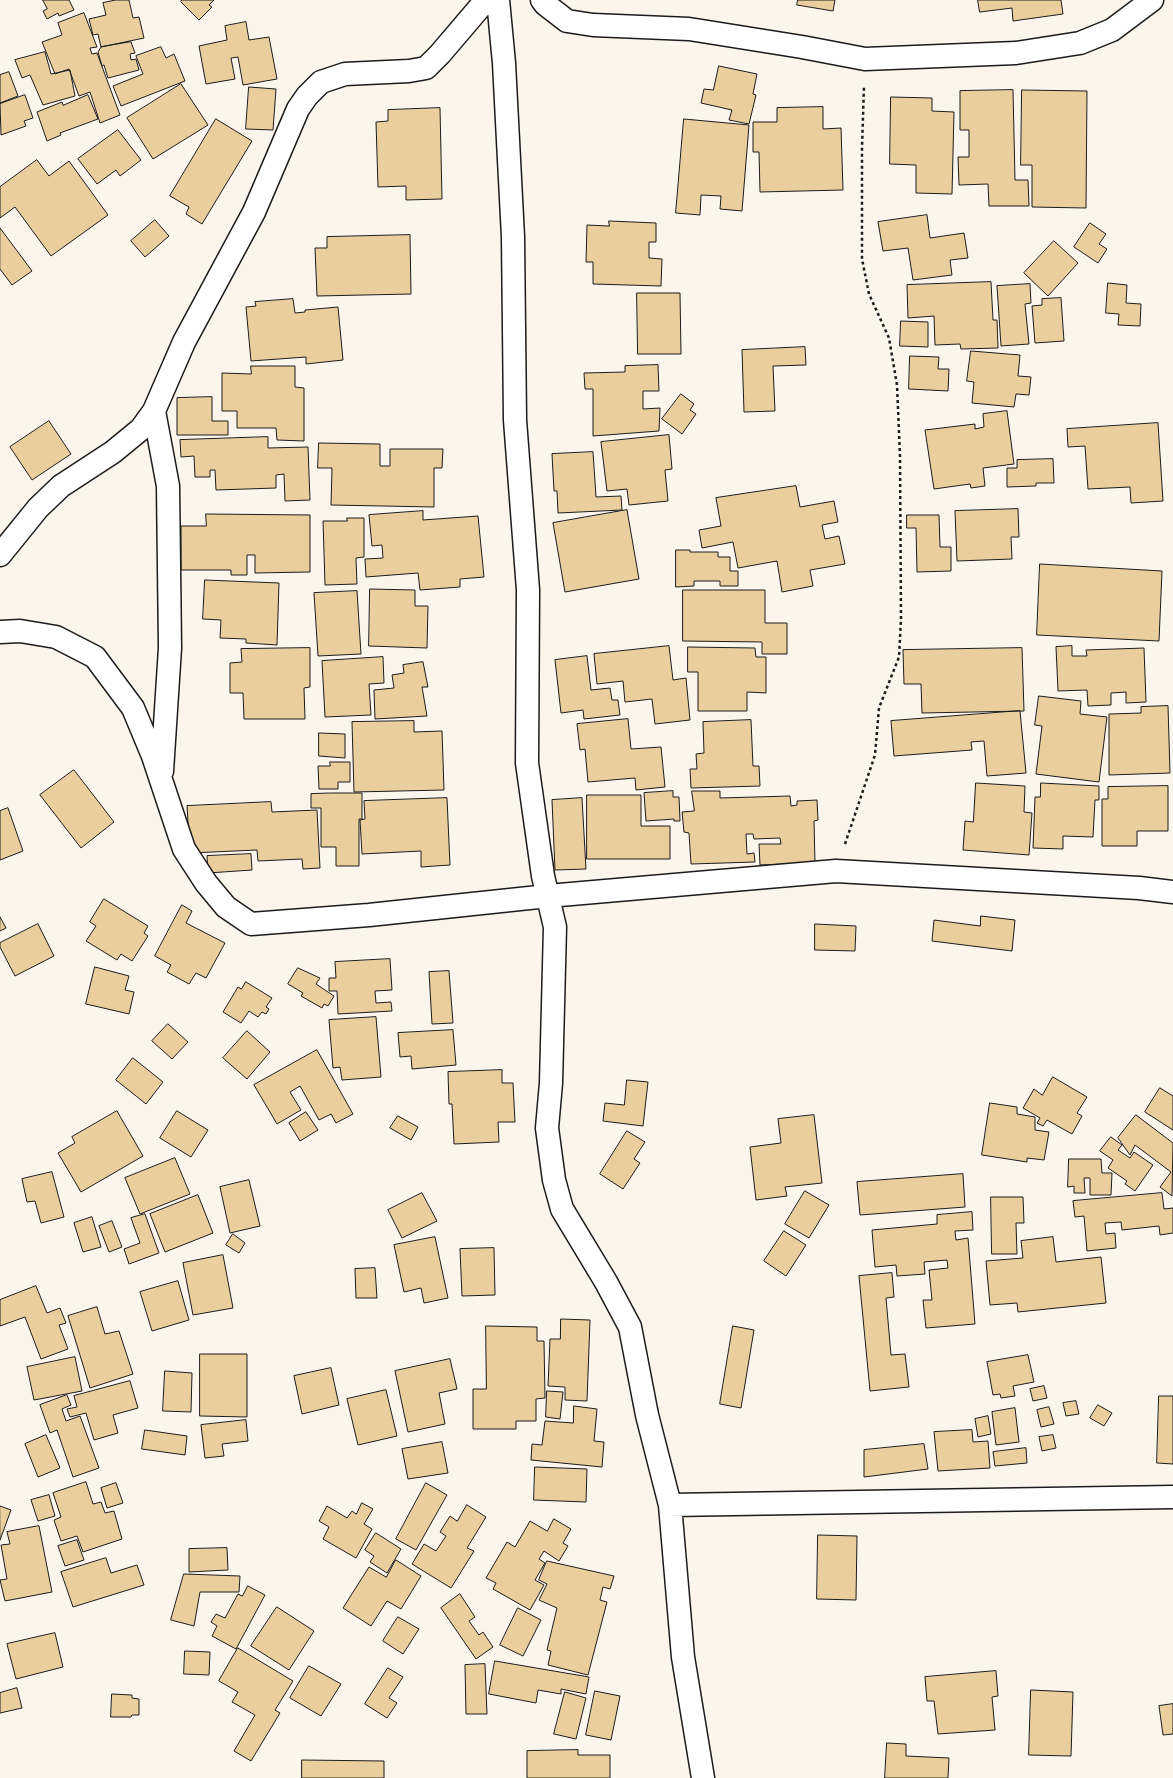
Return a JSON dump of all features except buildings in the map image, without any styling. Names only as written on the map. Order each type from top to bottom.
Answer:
[{"type":"street","points":[[0,555],[38,508],[61,486],[113,452],[141,430],[154,411],[184,342],[254,212],[298,109],[307,96],[321,82],[345,74],[409,71],[426,68],[486,0]]},
{"type":"street","points":[[498,0],[504,63],[513,237],[515,420],[528,590],[527,763],[543,876],[555,928],[551,1083],[548,1128],[554,1180],[562,1209],[606,1282],[630,1327],[647,1415],[670,1505],[683,1657],[703,1778]]},
{"type":"street","points":[[542,0],[567,21],[593,25],[689,30],[865,59],[1016,53],[1080,43],[1112,30],[1152,0]]},
{"type":"street","points":[[154,411],[168,486],[170,648],[161,780]]},
{"type":"street","points":[[0,632],[20,631],[56,637],[95,657],[133,708],[153,756],[184,849],[206,883],[226,908],[251,924],[369,915],[548,896],[836,872],[1139,888],[1173,892]]},
{"type":"street","points":[[670,1505],[1173,1497]]},
{"type":"path","points":[[836,872],[875,755],[879,708],[899,657],[901,619],[900,456],[897,385],[889,338],[869,294],[862,259],[862,148],[865,59]]}]
